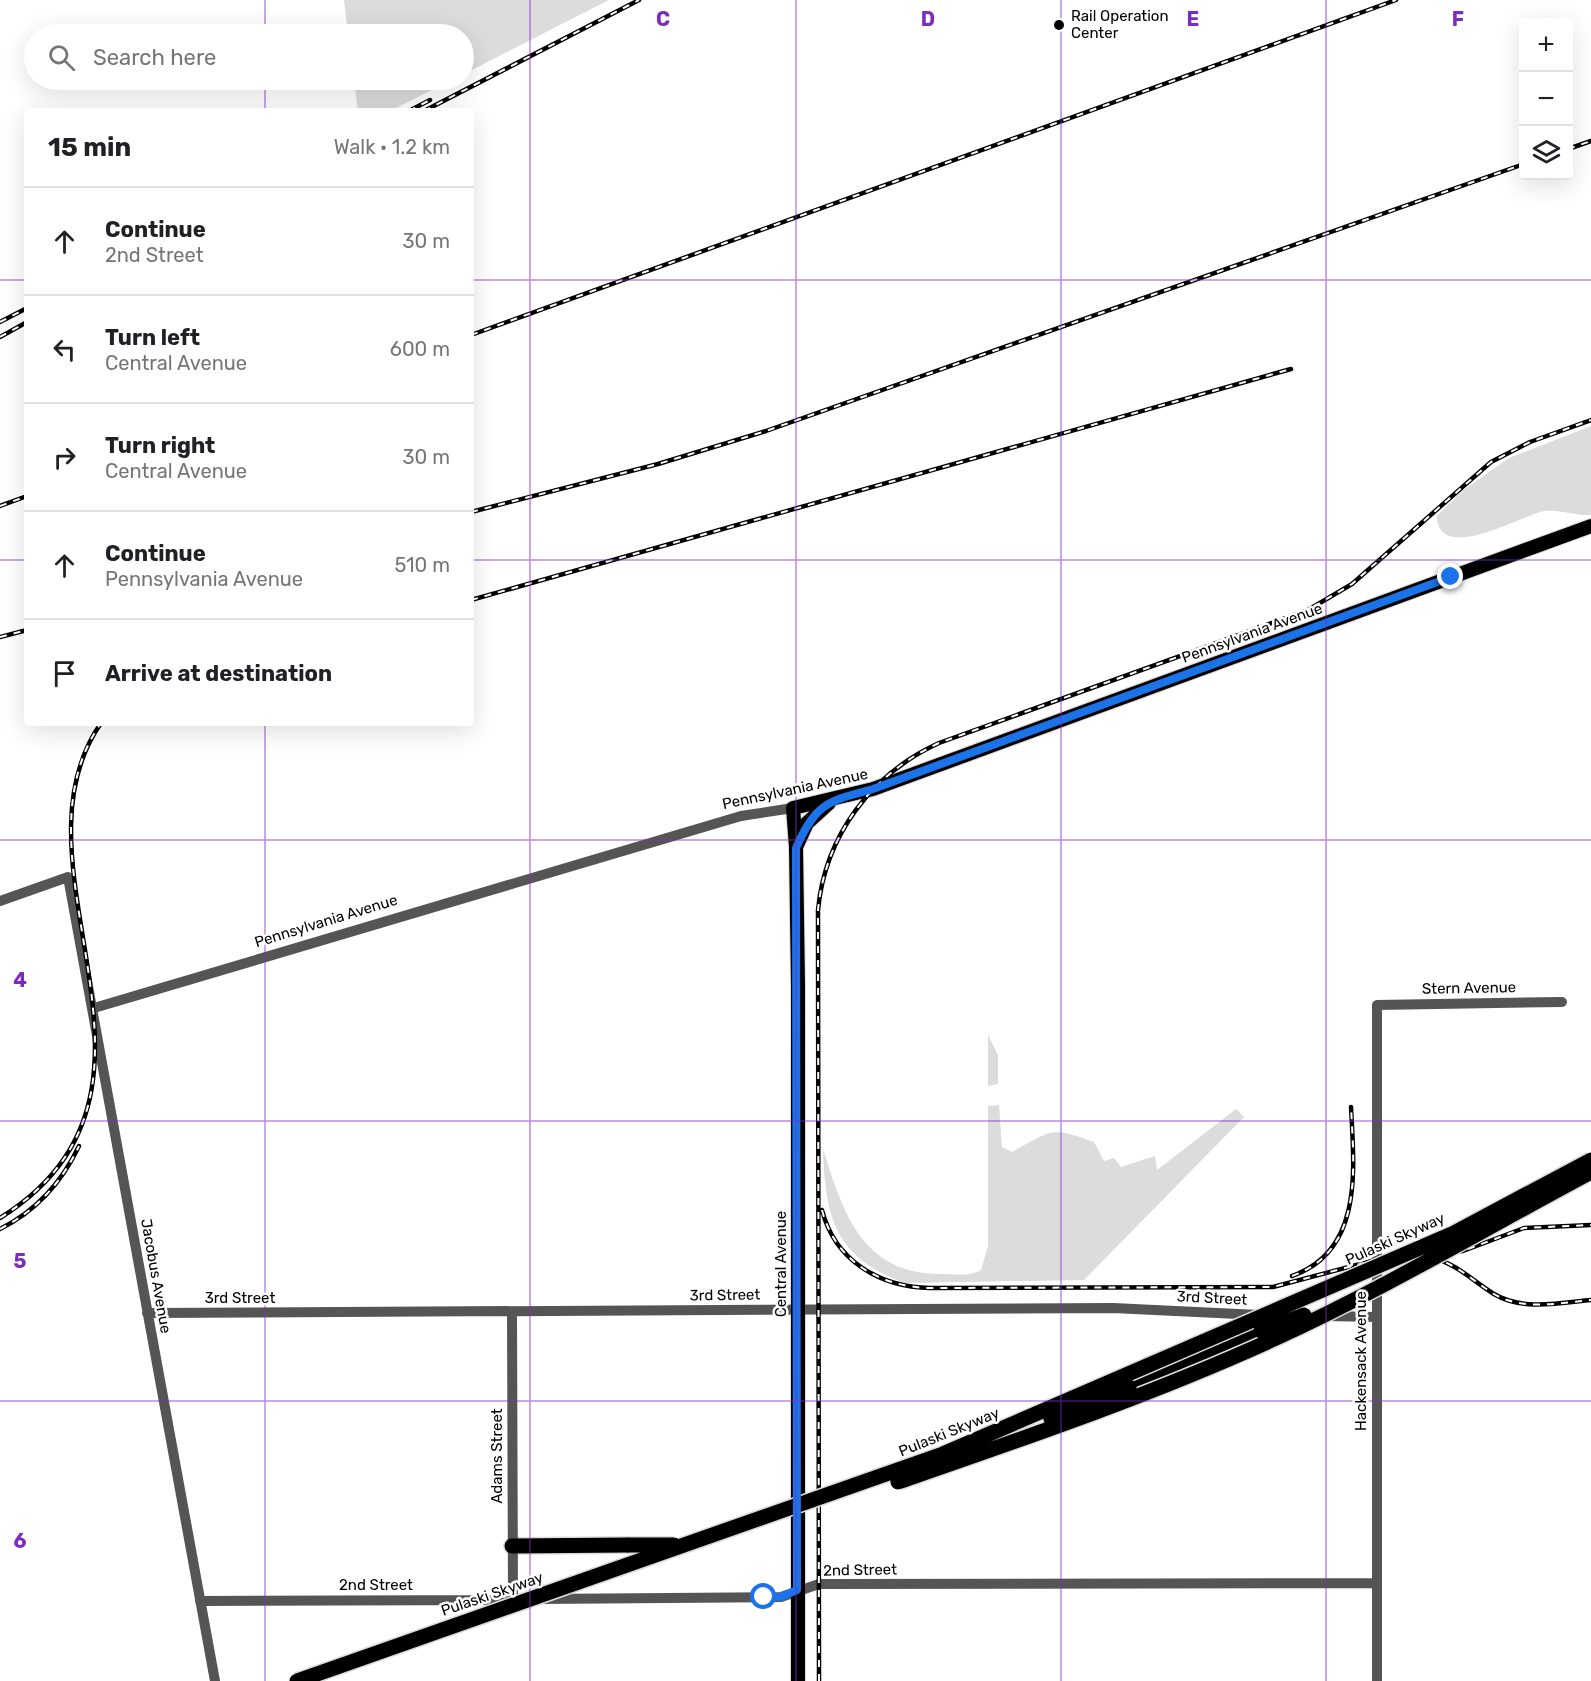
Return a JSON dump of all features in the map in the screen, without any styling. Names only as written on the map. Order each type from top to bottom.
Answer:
[{"type":"highway","name":"Pulaski Skyway","points":[[297,1681],[915,1465],[1452,1234],[1591,1160]]},
{"type":"highway","name":"Pulaski Skyway","points":[[325,1681],[1106,1410],[1292,1330],[1412,1269],[1591,1172]]},
{"type":"highway","points":[[1261,1331],[1346,1289],[1390,1261]]},
{"type":"highway","points":[[512,1546],[694,1544],[733,1534],[978,1447],[1412,1269]]},
{"type":"main road","name":"Pennsylvania Avenue","points":[[793,808],[873,789],[1591,526]]},
{"type":"main road","name":"Central Avenue","points":[[796,848],[812,816],[837,799]]},
{"type":"main road","name":"Central Avenue","points":[[793,808],[796,848],[798,1681]]},
{"type":"street","name":"Pennsylvania Avenue","points":[[94,1008],[741,816],[793,808]]},
{"type":"street","name":"Jacobus Avenue","points":[[0,901],[68,877],[94,1008],[147,1313],[215,1681]]},
{"type":"street","name":"Stern Avenue","points":[[1377,1005],[1562,1002]]},
{"type":"street","name":"Hackensack Avenue","points":[[1377,1005],[1377,1681]]},
{"type":"street","name":"3rd Street","points":[[147,1313],[512,1313],[1113,1308],[1260,1315],[1376,1317]]},
{"type":"street","name":"Adams Street","points":[[512,1313],[513,1600]]},
{"type":"street","name":"2nd Street","points":[[200,1601],[781,1597],[819,1584],[1377,1583]]},
{"type":"shaded area","points":[[344,0],[609,0],[474,69],[474,24],[347,24]]},
{"type":"shaded area","points":[[355,90],[432,90],[396,108],[358,108]]},
{"type":"shaded area","points":[[1591,426],[1591,515],[1545,511],[1484,533],[1466,537],[1451,537],[1441,530],[1437,516],[1462,491],[1509,458]]},
{"type":"shaded area","points":[[988,1035],[998,1055],[998,1084],[988,1086]]},
{"type":"shaded area","points":[[999,1105],[1002,1147],[1012,1152],[1044,1135],[1059,1132],[1094,1142],[1104,1161],[1114,1158],[1121,1167],[1155,1156],[1157,1170],[1236,1109],[1244,1117],[1084,1280],[905,1283],[881,1273],[849,1248],[838,1232],[831,1215],[824,1174],[823,1149],[848,1217],[860,1236],[874,1251],[892,1263],[914,1271],[962,1275],[981,1270],[988,1246],[988,1106]]},
{"type":"railway","points":[[474,85],[639,0]]},
{"type":"railway","points":[[474,334],[1396,0]]},
{"type":"railway","points":[[430,108],[465,90]]},
{"type":"railway","points":[[415,108],[430,100]]},
{"type":"railway","points":[[1573,147],[1591,141]]},
{"type":"railway","points":[[474,511],[658,464],[766,431],[1519,166]]},
{"type":"railway","points":[[0,322],[24,310]]},
{"type":"railway","points":[[0,337],[24,324]]},
{"type":"railway","points":[[474,599],[1291,369]]},
{"type":"railway","points":[[819,1681],[818,910],[822,883],[841,833],[873,790],[892,772],[915,756],[939,743],[1308,610],[1352,584],[1491,462],[1530,442],[1591,420]]},
{"type":"railway","points":[[0,506],[24,497]]},
{"type":"railway","points":[[0,637],[24,631]]},
{"type":"railway","points":[[0,1218],[59,1166],[88,1107],[95,1043],[89,977],[78,910],[71,844],[76,781],[100,726]]},
{"type":"railway","points":[[1292,1276],[1315,1264],[1332,1248],[1343,1228],[1350,1205],[1353,1181],[1351,1107]]},
{"type":"railway","points":[[0,1229],[25,1214],[47,1194],[65,1172],[79,1146]]},
{"type":"railway","points":[[822,1210],[837,1244],[862,1268],[894,1283],[930,1288],[1273,1287],[1379,1259],[1463,1251],[1524,1228],[1591,1225]]},
{"type":"railway","points":[[1433,1258],[1457,1269],[1494,1294],[1517,1303],[1554,1304],[1591,1300]]},
{"type":"place","name":"Rail Operation Center","points":[[1059,25]]},
{"type":"route","points":[[764,1597],[781,1597],[797,1590],[798,985],[796,848],[807,823],[818,811],[837,799],[873,789],[1451,577]]}]
